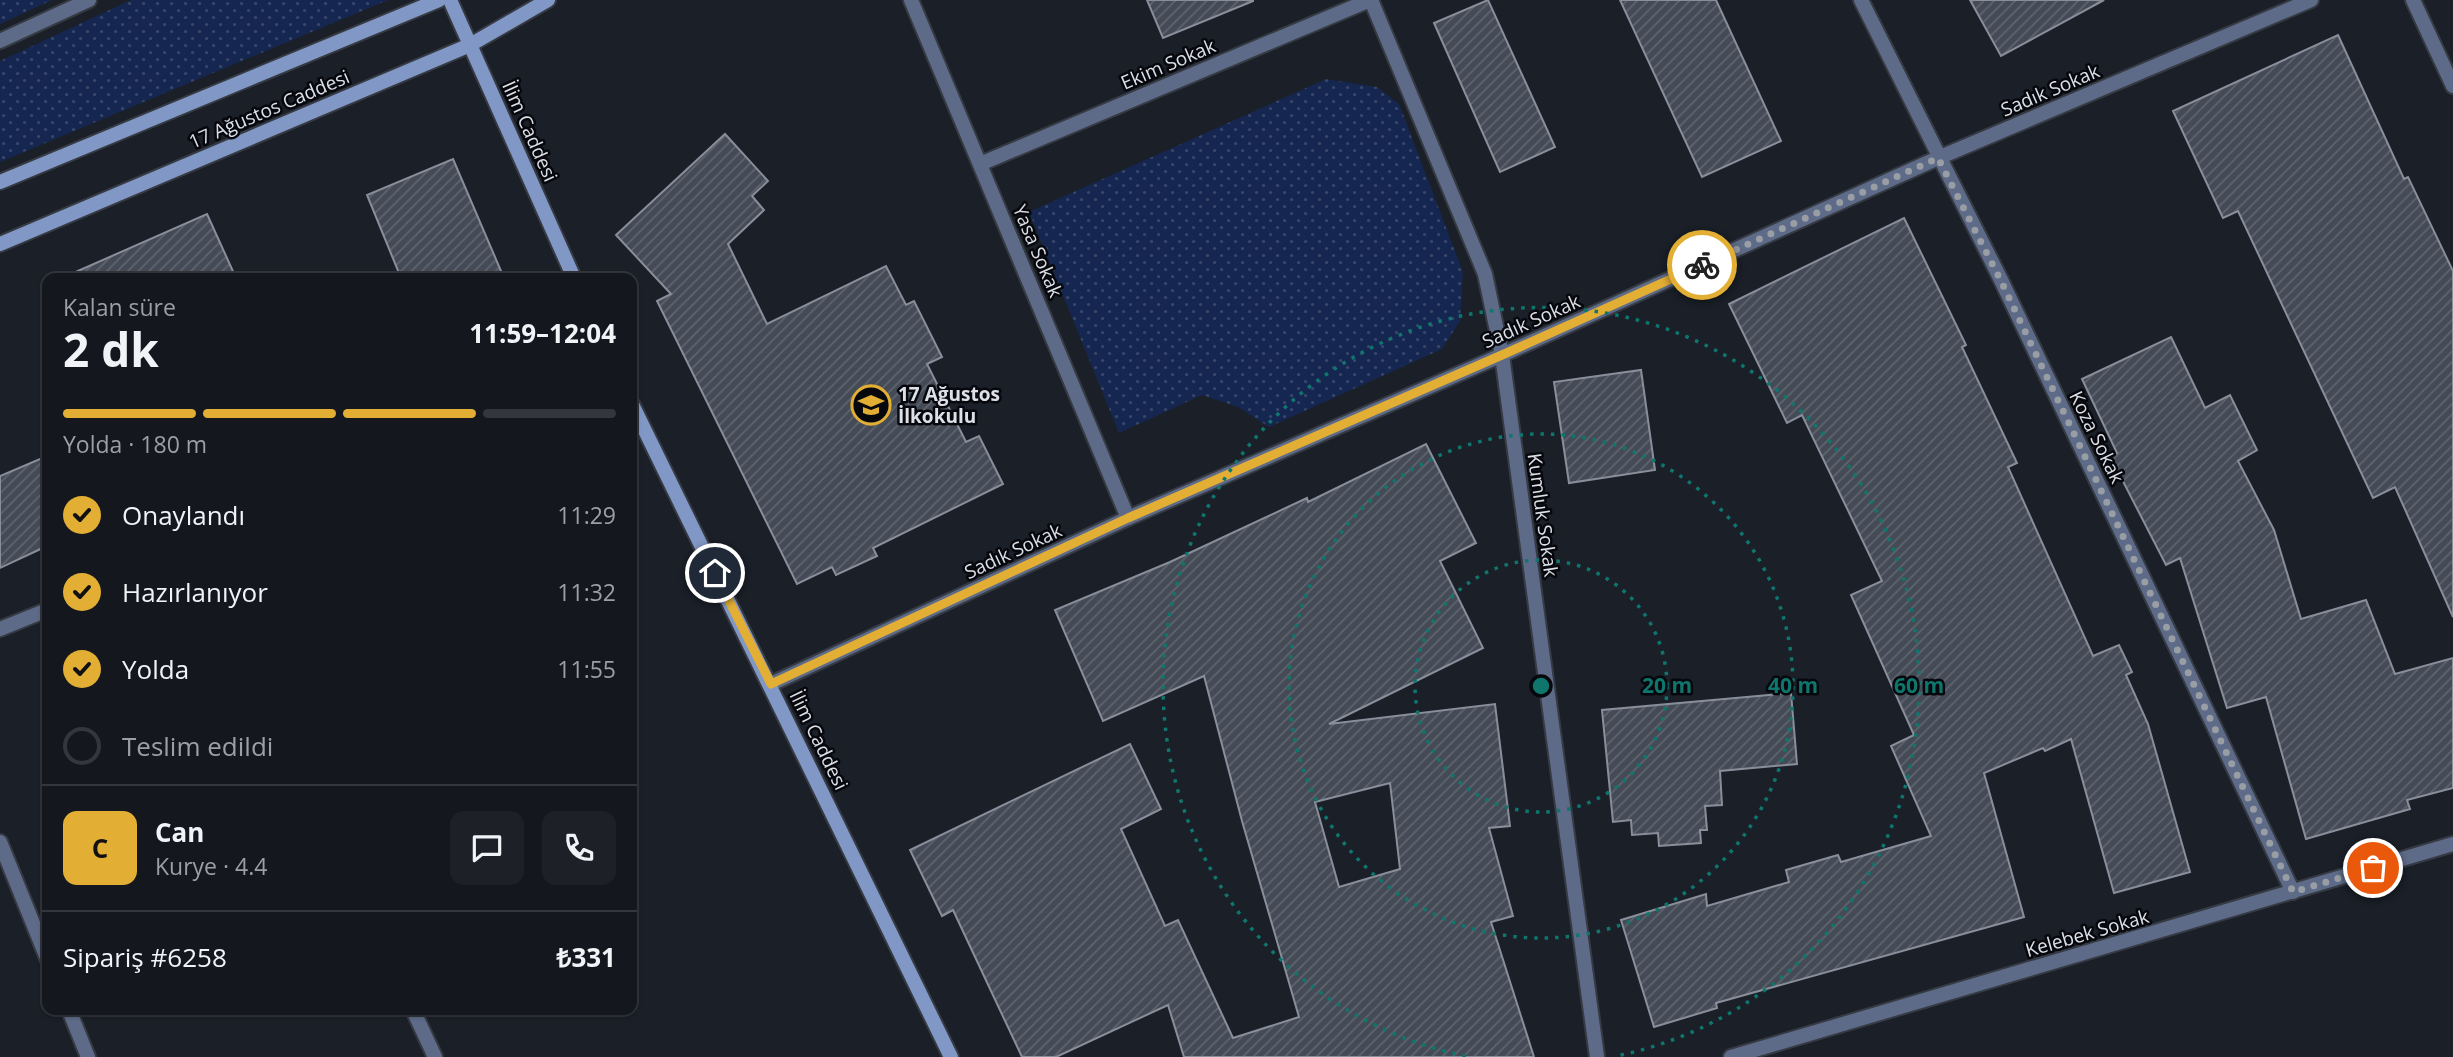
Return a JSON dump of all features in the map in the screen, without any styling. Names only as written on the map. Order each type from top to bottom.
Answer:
[{"type":"street","points":[[0,41],[89,0]]},
{"type":"street","name":"17 Ağustos Caddesi","points":[[0,182],[439,0]]},
{"type":"street","name":"İlim Caddesi","points":[[450,0],[573,273]]},
{"type":"street","name":"17 Ağustos Caddesi","points":[[0,244],[470,45],[548,0]]},
{"type":"street","name":"Yasa Sokak","points":[[911,0],[1128,518]]},
{"type":"street","name":"Ekim Sokak","points":[[980,164],[1370,0]]},
{"type":"street","name":"Kumluk Sokak","points":[[1370,0],[1485,274],[1502,355],[1597,1057]]},
{"type":"street","name":"Koza Sokak","points":[[1861,0],[2001,281],[2293,892]]},
{"type":"street","name":"Sadık Sokak","points":[[771,684],[1128,518],[1502,355],[1938,158],[2311,0]]},
{"type":"street","points":[[2413,0],[2453,86]]},
{"type":"street","name":"İlim Caddesi","points":[[637,414],[951,1057]]},
{"type":"street","points":[[0,629],[42,612]]},
{"type":"street","points":[[0,842],[42,946]]},
{"type":"street","name":"Kelebek Sokak","points":[[1731,1057],[2453,844]]},
{"type":"street","points":[[71,1015],[88,1057]]},
{"type":"street","points":[[415,1015],[435,1057]]},
{"type":"shaded area","points":[[0,0],[52,0],[0,24]]},
{"type":"shaded area","points":[[131,0],[388,0],[0,162],[0,61]]},
{"type":"shaded area","points":[[1326,79],[1377,87],[1399,104],[1463,272],[1460,321],[1442,349],[1269,427],[1238,407],[1202,395],[1119,433],[1029,212]]},
{"type":"building","points":[[1147,0],[1253,0],[1253,1],[1163,38]]},
{"type":"building","points":[[1488,0],[1555,147],[1500,172],[1434,23]]},
{"type":"building","points":[[1620,0],[1716,0],[1781,141],[1702,177]]},
{"type":"building","points":[[1970,0],[2104,0],[2001,56]]},
{"type":"building","points":[[2338,35],[2404,179],[2408,177],[2453,271],[2453,617],[2395,487],[2373,498],[2238,211],[2223,218],[2173,111]]},
{"type":"building","points":[[725,134],[768,181],[752,196],[764,210],[728,244],[767,324],[886,266],[906,305],[914,301],[942,357],[927,364],[966,442],[979,436],[1003,484],[873,548],[877,556],[836,575],[832,567],[797,584],[657,301],[671,294],[616,235]]},
{"type":"building","points":[[453,159],[502,273],[399,273],[367,195]]},
{"type":"building","points":[[207,214],[234,273],[73,273]]},
{"type":"building","points":[[1904,218],[1966,345],[1962,347],[2017,463],[2008,467],[2093,656],[2119,645],[2132,672],[2126,675],[2148,724],[2190,872],[2114,893],[2071,739],[1984,773],[2024,917],[1716,1003],[1717,1008],[1654,1027],[1621,920],[1706,894],[1707,906],[1789,882],[1786,870],[1838,855],[1841,862],[1931,836],[1891,746],[1914,735],[1851,595],[1882,581],[1802,415],[1787,423],[1729,304]]},
{"type":"building","points":[[2171,337],[2205,408],[2230,395],[2257,450],[2238,461],[2274,530],[2301,619],[2366,600],[2395,674],[2453,658],[2453,788],[2407,800],[2410,809],[2306,839],[2266,697],[2227,708],[2180,558],[2166,565],[2110,456],[2117,453],[2082,379]]},
{"type":"building","points":[[1641,370],[1655,470],[1569,483],[1554,382]]},
{"type":"building","points":[[1426,444],[1476,543],[1440,561],[1483,648],[1329,724],[1495,704],[1510,826],[1489,828],[1513,916],[1491,922],[1534,1057],[1184,1057],[1168,1005],[1056,1057],[1022,1057],[953,910],[942,916],[910,850],[1130,744],[1161,809],[1121,829],[1165,926],[1178,920],[1233,1038],[1299,1017],[1242,821],[1204,676],[1103,721],[1055,610],[1170,562],[1307,498],[1308,502]],"holes":[[[1390,783],[1400,869],[1339,887],[1315,802]]]},
{"type":"building","points":[[42,458],[42,548],[0,568],[0,476]]},
{"type":"building","points":[[1791,693],[1797,764],[1720,771],[1722,805],[1705,806],[1707,830],[1700,830],[1701,843],[1659,846],[1658,833],[1632,835],[1631,820],[1613,822],[1602,710]]},
{"type":"way so far","points":[[1702,265],[1938,158],[2001,281],[2293,892],[2373,868]]},
{"type":"place","name":"17 Ağustos İlkokulu","points":[[871,405]]},
{"type":"route","points":[[715,573],[771,684],[1128,518],[1702,265]]}]
